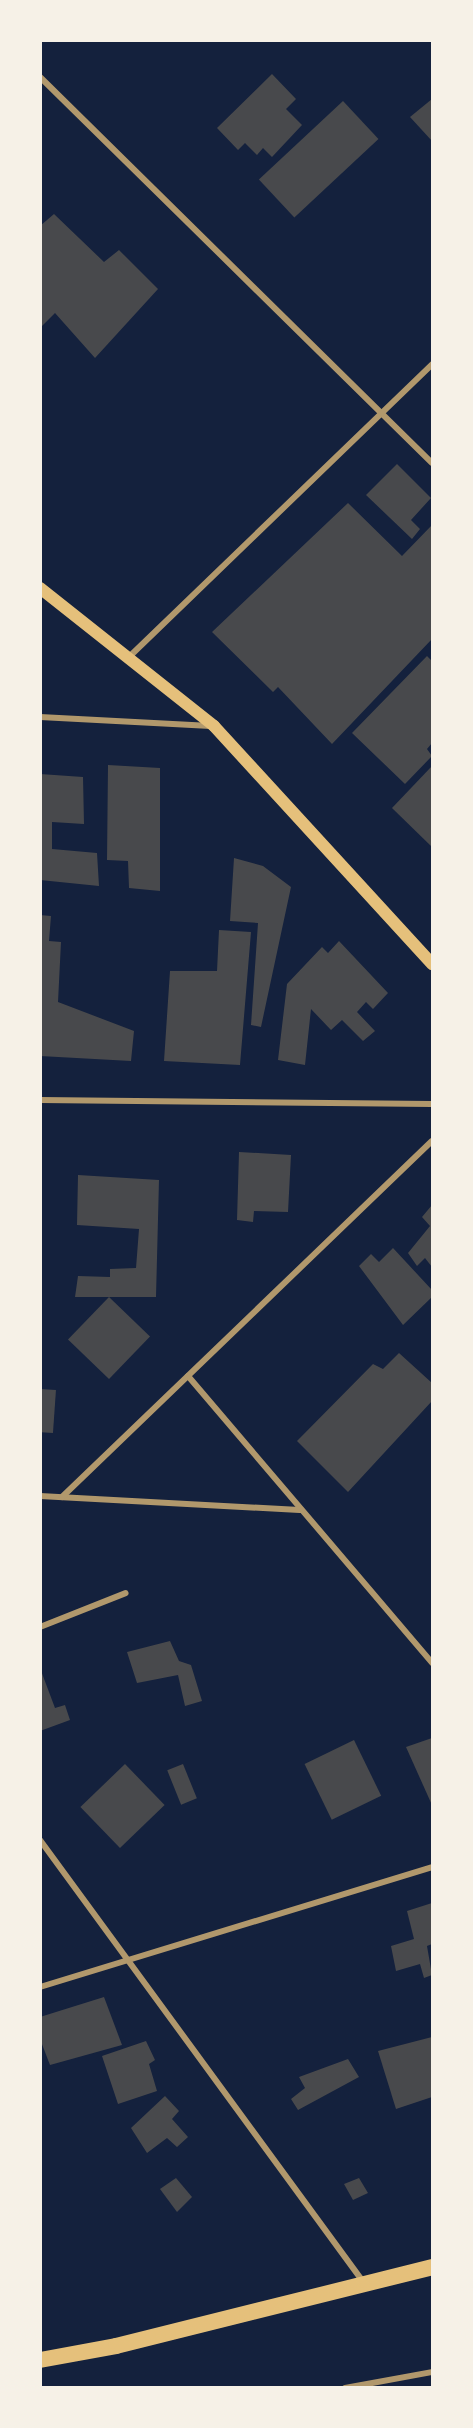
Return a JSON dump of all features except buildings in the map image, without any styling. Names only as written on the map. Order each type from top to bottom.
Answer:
[{"type":"highway","points":[[40,2360],[432,2267]]},
{"type":"main road","points":[[40,588],[214,726],[432,964]]},
{"type":"street","points":[[40,76],[432,463]]},
{"type":"street","points":[[129,657],[432,364]]},
{"type":"street","points":[[40,717],[214,726]]},
{"type":"street","points":[[40,1100],[432,1104]]},
{"type":"street","points":[[62,1497],[432,1141]]},
{"type":"street","points":[[188,1376],[432,1663]]},
{"type":"street","points":[[40,1496],[300,1510]]},
{"type":"street","points":[[40,1627],[126,1593]]},
{"type":"street","points":[[40,1840],[364,2284]]},
{"type":"street","points":[[40,1988],[432,1867]]},
{"type":"street","points":[[345,2388],[432,2372]]}]
